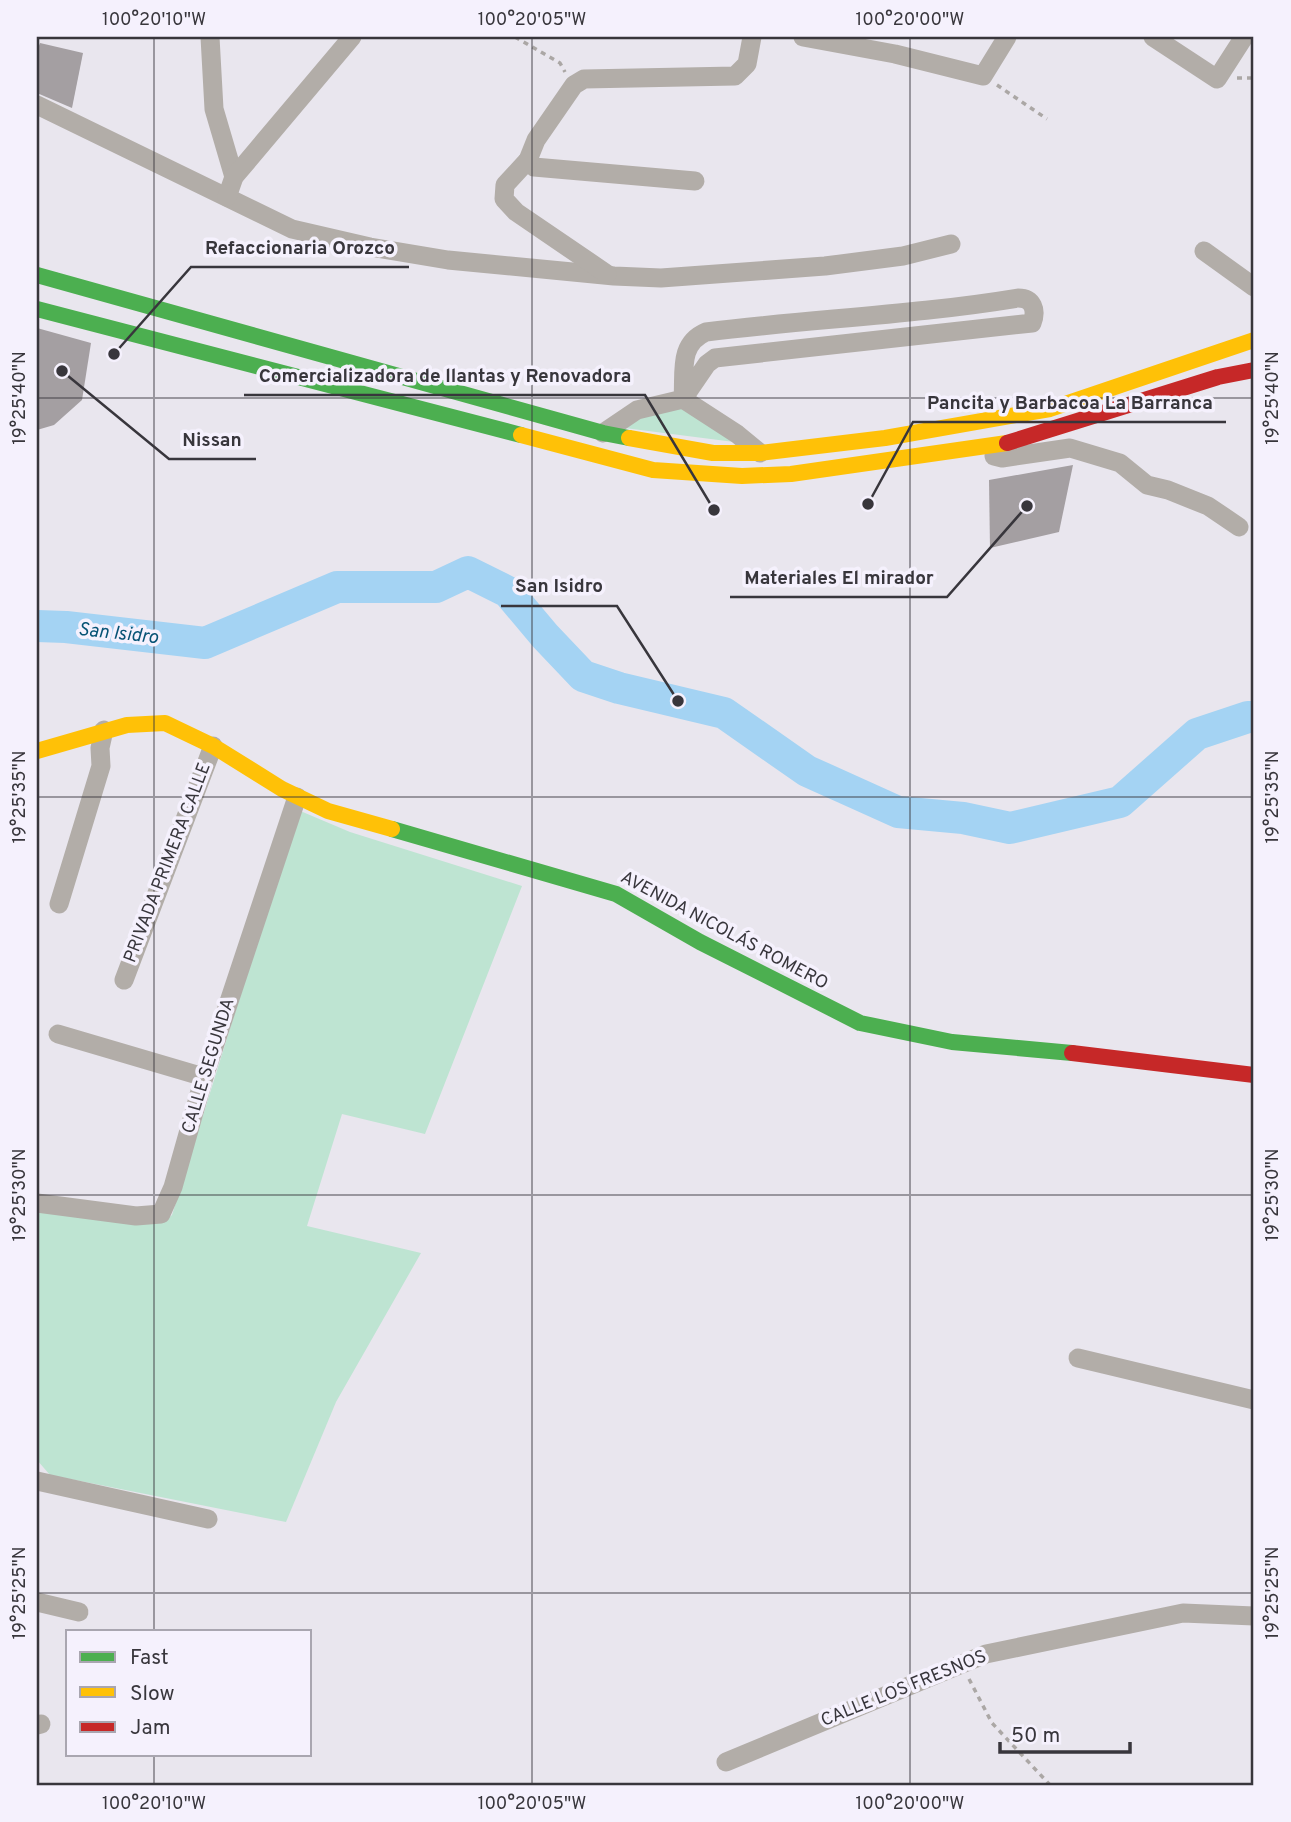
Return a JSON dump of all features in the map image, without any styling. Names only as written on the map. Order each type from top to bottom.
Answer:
[{"type":"main road","points":[[37,275],[603,433],[713,453],[760,453],[884,438],[1050,409],[1254,340]]},
{"type":"main road","points":[[37,309],[653,470],[742,476],[791,474],[999,445],[1218,377],[1254,370]]},
{"type":"main road","name":"AVENIDA NICOLÁS ROMERO","points":[[37,751],[104,730],[127,725],[165,723],[213,746],[297,797],[328,811],[616,894],[700,942],[859,1023],[952,1042],[1025,1047],[1254,1076]]},
{"type":"street","points":[[210,37],[214,109],[234,177]]},
{"type":"street","points":[[228,197],[234,177],[352,37]]},
{"type":"street","points":[[611,276],[516,212],[504,200],[505,185],[528,160],[536,140],[574,85],[584,79],[735,76],[747,64],[752,37]]},
{"type":"street","points":[[803,37],[900,45],[983,76],[1007,37]]},
{"type":"street","points":[[1153,37],[1217,79],[1244,37]]},
{"type":"street","points":[[37,105],[292,229],[370,247],[448,260],[611,276],[673,277],[825,266],[903,256],[951,244]]},
{"type":"street","points":[[528,160],[534,167],[695,181]]},
{"type":"street","points":[[1204,251],[1254,287]]},
{"type":"street","points":[[603,433],[637,410],[683,399],[707,364],[715,358],[1032,323],[1035,311],[1031,302],[1024,298],[925,311],[706,332],[694,337],[687,348],[683,399]]},
{"type":"street","points":[[925,311],[928,335]]},
{"type":"street","points":[[786,323],[789,348]]},
{"type":"street","points":[[683,399],[737,434],[760,453]]},
{"type":"street","points":[[962,450],[1002,458],[1070,448],[1121,463],[1147,485],[1168,490],[1208,506],[1239,527]]},
{"type":"street","points":[[59,904],[101,766],[100,748],[104,730]]},
{"type":"street","name":"PRIVADA PRIMERA CALLE","points":[[124,980],[213,746]]},
{"type":"street","name":"CALLE SEGUNDA","points":[[37,1203],[136,1216],[161,1214],[173,1187],[204,1077],[297,797]]},
{"type":"street","points":[[58,1034],[204,1077]]},
{"type":"street","points":[[1078,1358],[1254,1401]]},
{"type":"street","points":[[37,1481],[208,1519]]},
{"type":"street","points":[[37,1602],[79,1612]]},
{"type":"street","name":"CALLE LOS FRESNOS","points":[[726,1762],[986,1654],[1183,1613],[1254,1616]]},
{"type":"path","points":[[515,37],[560,63],[574,85]]},
{"type":"path","points":[[983,76],[1047,120]]},
{"type":"path","points":[[962,1664],[992,1723],[1050,1785]]},
{"type":"green space","points":[[682,405],[742,443],[617,427],[642,416]]},
{"type":"green space","points":[[298,810],[350,832],[522,886],[425,1134],[342,1114],[307,1226],[421,1253],[336,1402],[286,1522],[50,1475],[37,1460],[37,1210],[164,1222],[172,1215]]},
{"type":"building","points":[[40,43],[83,53],[72,108],[37,93],[37,51]]},
{"type":"building","points":[[37,328],[91,343],[82,400],[54,425],[37,430]]},
{"type":"building","points":[[1073,465],[1059,532],[990,548],[989,480]]},
{"type":"waterway","name":"San Isidro","points":[[37,626],[205,643],[337,587],[436,587],[468,572],[508,592],[583,676],[619,688],[724,713],[807,771],[898,812],[963,818],[1010,828],[1120,802],[1197,734],[1254,717]]},
{"type":"traffic: fast","points":[[37,275],[629,438]]},
{"type":"traffic: fast","points":[[37,309],[521,435]]},
{"type":"traffic: fast","points":[[392,829],[616,894],[700,942],[860,1023],[952,1042],[1072,1053]]},
{"type":"traffic: slow","points":[[629,438],[713,453],[760,453],[885,438],[1050,409],[1254,340]]},
{"type":"traffic: slow","points":[[521,435],[653,470],[742,476],[791,474],[1007,443]]},
{"type":"traffic: slow","points":[[37,751],[127,725],[165,723],[213,746],[282,789],[328,811],[392,829]]},
{"type":"traffic: jam","points":[[1007,443],[1218,377],[1254,370]]},
{"type":"traffic: jam","points":[[1072,1053],[1254,1075]]},
{"type":"place","name":"Refaccionaria Orozco","points":[[114,354]]},
{"type":"place","name":"Nissan","points":[[62,371]]},
{"type":"place","name":"Pancita y Barbacoa La Barranca","points":[[868,504]]},
{"type":"place","name":"Materiales El mirador","points":[[1027,506]]},
{"type":"place","name":"Comercializadora de llantas y Renovadora","points":[[714,510]]},
{"type":"place","name":"San Isidro","points":[[678,701]]}]
